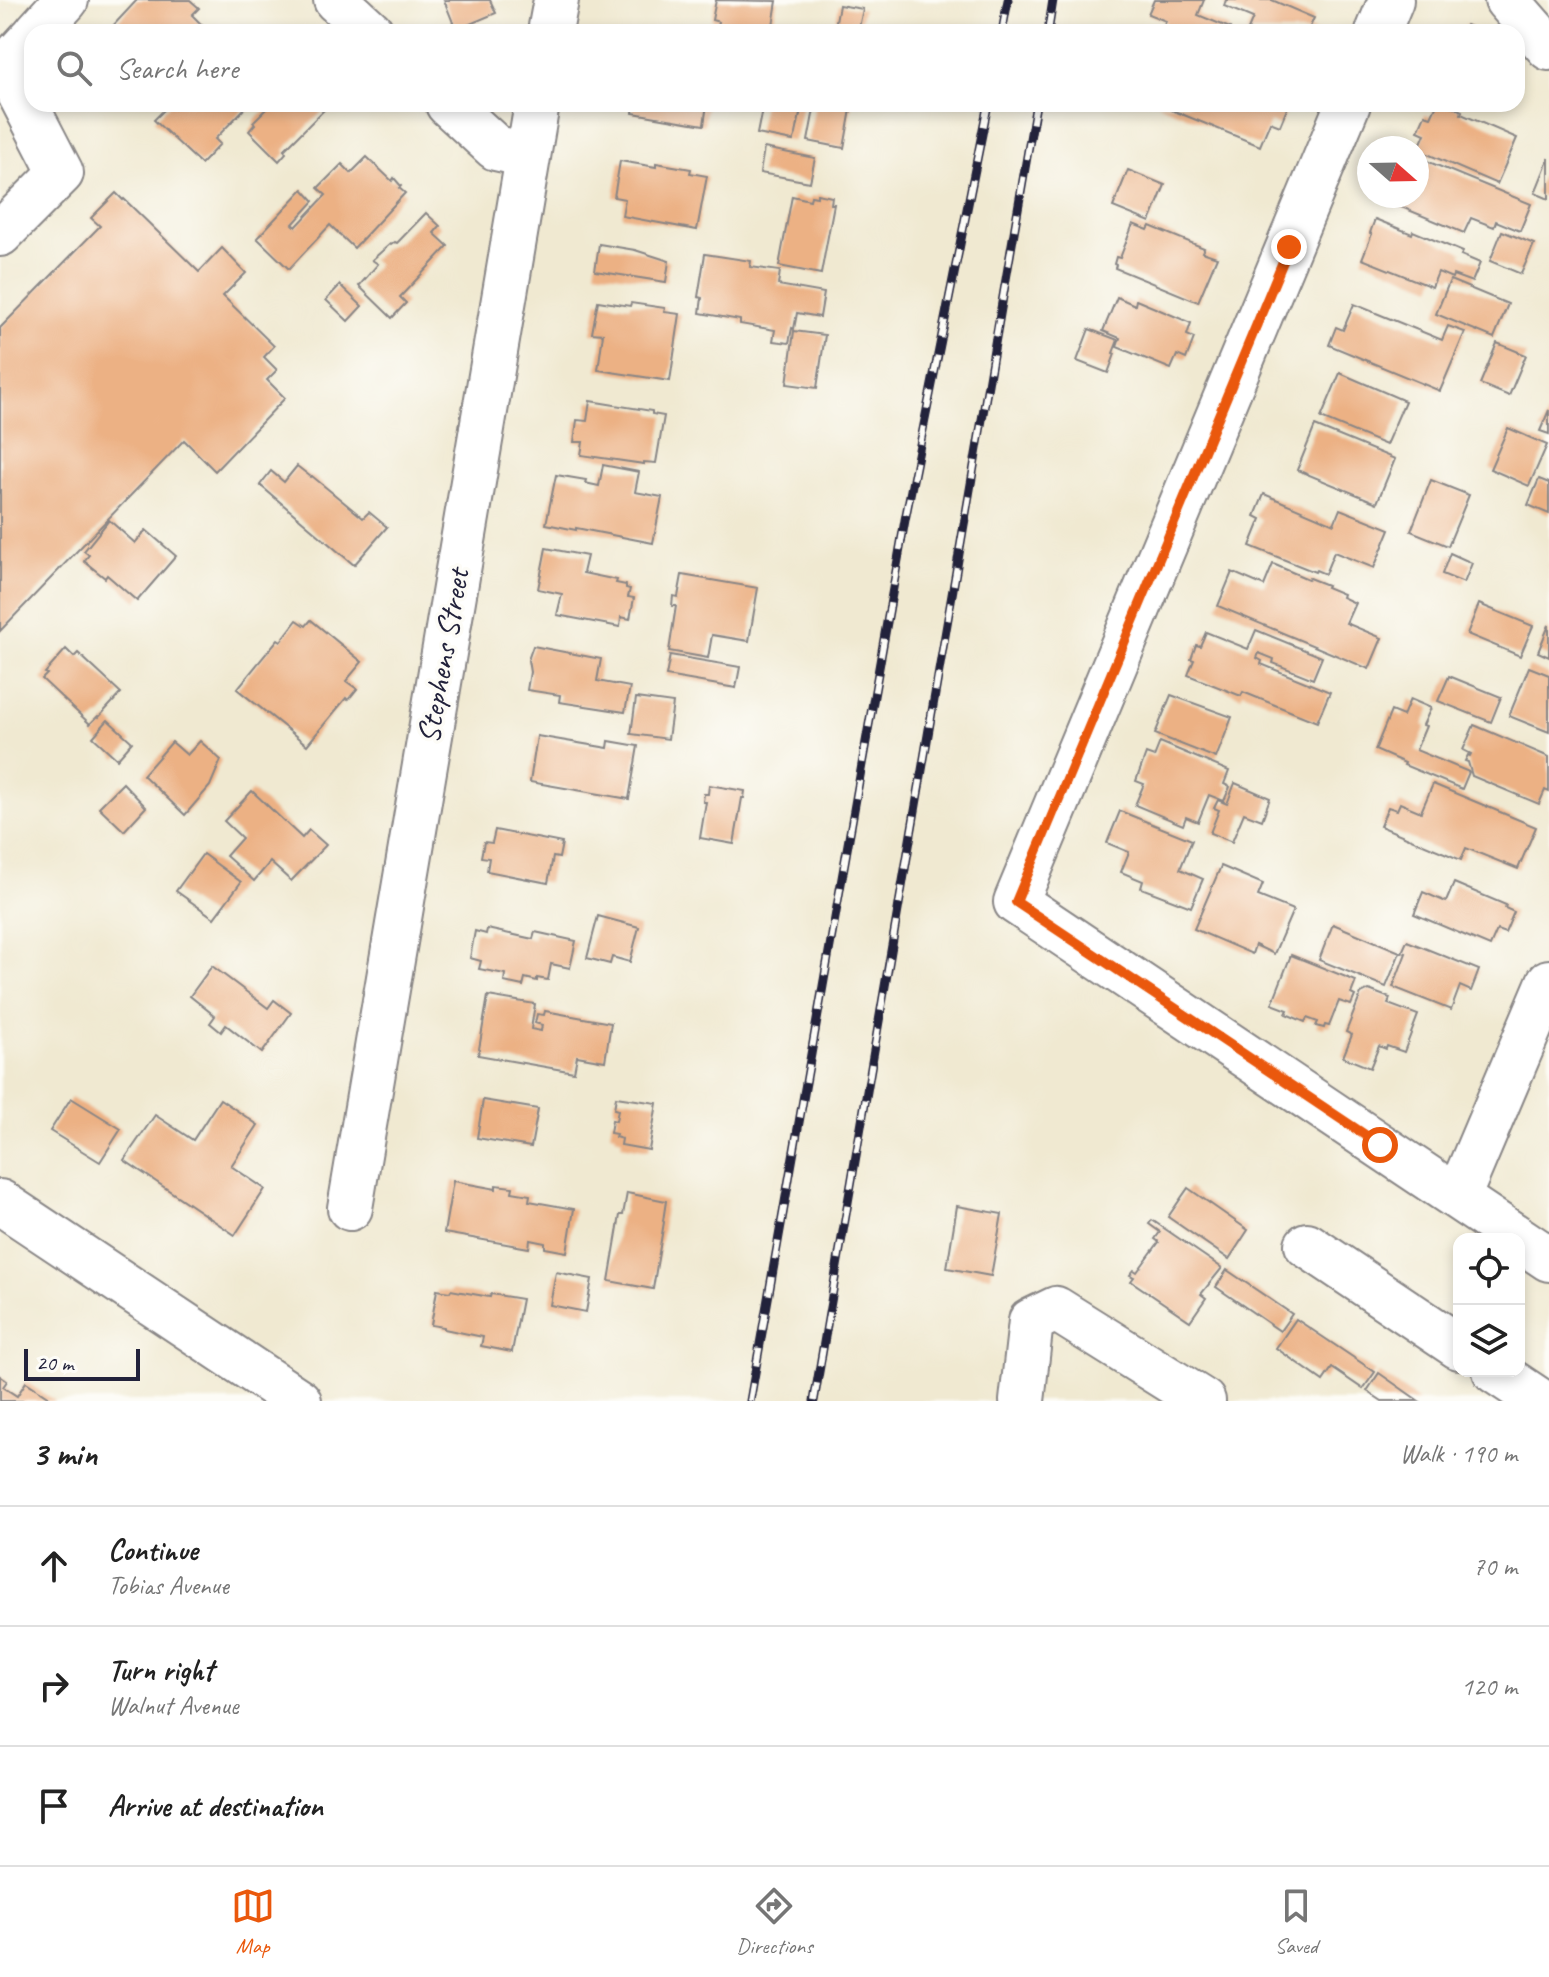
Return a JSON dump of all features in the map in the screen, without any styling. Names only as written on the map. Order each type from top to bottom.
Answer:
[{"type":"street","points":[[44,24],[66,0]]},
{"type":"street","points":[[336,0],[362,24]]},
{"type":"street","points":[[552,24],[556,0]]},
{"type":"street","points":[[1381,24],[1391,0]]},
{"type":"street","points":[[1507,0],[1549,48]]},
{"type":"street","points":[[13,59],[24,85]]},
{"type":"street","points":[[0,234],[61,173],[35,112]]},
{"type":"street","points":[[457,112],[496,148],[527,155]]},
{"type":"street","name":"Stephens Street","points":[[350,1208],[535,112]]},
{"type":"street","points":[[1345,112],[1016,902],[1549,1259]]},
{"type":"street","points":[[1458,1197],[1549,982]]},
{"type":"street","points":[[0,1202],[299,1401]]},
{"type":"street","points":[[1307,1245],[1453,1343]]},
{"type":"street","points":[[1022,1401],[1031,1321],[1056,1309],[1203,1401]]},
{"type":"street","points":[[1504,1377],[1540,1401]]},
{"type":"building","points":[[137,0],[190,0],[199,8],[192,15],[201,24],[115,24]]},
{"type":"building","points":[[444,0],[490,0],[496,13],[470,24],[454,24]]},
{"type":"building","points":[[716,0],[777,1],[773,24],[718,24],[712,20]]},
{"type":"building","points":[[1154,0],[1204,0],[1198,15],[1220,24],[1165,24],[1166,21],[1148,14]]},
{"type":"building","points":[[1226,0],[1272,0],[1314,18],[1311,24],[1250,24],[1253,18],[1224,6]]},
{"type":"building","points":[[839,5],[863,9],[860,24],[835,24]]},
{"type":"building","points":[[162,112],[241,112],[215,139],[220,144],[201,164],[154,120]]},
{"type":"building","points":[[263,112],[322,112],[284,150],[286,153],[279,161],[249,131],[255,124],[253,122]]},
{"type":"building","points":[[633,112],[706,112],[704,125]]},
{"type":"building","points":[[761,112],[800,112],[793,141],[757,134]]},
{"type":"building","points":[[813,112],[851,112],[844,148],[808,141]]},
{"type":"building","points":[[1177,112],[1286,112],[1280,126],[1270,122],[1260,146]]},
{"type":"building","points":[[1433,112],[1462,112],[1517,138],[1497,184],[1429,155],[1429,136],[1418,131],[1425,115],[1431,117]]},
{"type":"building","points":[[764,148],[815,158],[810,182],[760,173]]},
{"type":"building","points":[[367,157],[392,181],[394,178],[405,193],[354,248],[330,225],[289,269],[257,238],[303,189],[314,201],[293,224],[296,227],[326,195],[318,188],[342,164],[351,173]]},
{"type":"building","points":[[1549,158],[1549,199],[1535,193]]},
{"type":"building","points":[[620,161],[691,169],[690,173],[707,176],[697,230],[622,216],[625,199],[614,197]]},
{"type":"building","points":[[1429,162],[1531,204],[1520,231],[1496,221],[1494,227],[1471,218],[1464,233],[1404,208],[1429,208]]},
{"type":"building","points":[[1128,170],[1165,185],[1150,222],[1113,207]]},
{"type":"building","points":[[116,193],[199,272],[222,248],[246,273],[223,296],[274,346],[264,357],[277,370],[267,380],[285,398],[215,471],[184,440],[0,631],[0,328],[100,226],[91,218]]},
{"type":"building","points":[[817,194],[832,197],[831,204],[834,204],[821,274],[779,266],[792,196],[810,200]]},
{"type":"building","points":[[426,213],[440,226],[434,233],[448,246],[400,297],[406,303],[392,318],[359,286],[378,264],[372,260],[390,244],[397,243]]},
{"type":"building","points":[[1375,219],[1412,234],[1413,231],[1463,252],[1461,255],[1480,263],[1472,282],[1438,272],[1432,287],[1362,259]]},
{"type":"building","points":[[1133,224],[1148,230],[1150,226],[1204,248],[1202,252],[1217,257],[1198,302],[1115,268],[1116,257],[1120,258]]},
{"type":"building","points":[[1502,231],[1534,244],[1521,274],[1490,261]]},
{"type":"building","points":[[599,244],[635,250],[669,261],[666,282],[595,271]]},
{"type":"building","points":[[705,254],[751,261],[750,267],[780,271],[778,285],[824,293],[820,317],[797,313],[789,343],[773,341],[775,330],[700,313],[702,298],[698,297]]},
{"type":"building","points":[[1450,280],[1508,304],[1494,338],[1436,314]]},
{"type":"building","points":[[340,285],[362,306],[348,321],[326,300]]},
{"type":"building","points":[[1117,297],[1135,305],[1136,300],[1191,323],[1187,335],[1194,338],[1186,359],[1177,355],[1171,369],[1117,347],[1120,338],[1103,331]]},
{"type":"building","points":[[598,301],[665,308],[664,312],[680,314],[670,381],[598,370],[603,334],[592,333]]},
{"type":"building","points":[[1354,304],[1442,340],[1448,326],[1465,332],[1440,391],[1329,345],[1336,327],[1343,330]]},
{"type":"building","points":[[1089,329],[1118,340],[1108,373],[1077,361]]},
{"type":"building","points":[[794,331],[825,335],[817,388],[787,384]]},
{"type":"building","points":[[1497,343],[1526,355],[1509,396],[1480,384]]},
{"type":"building","points":[[1340,373],[1405,401],[1386,445],[1321,418]]},
{"type":"building","points":[[590,401],[652,411],[652,414],[664,416],[656,463],[581,455],[583,442],[574,442],[577,420],[587,421]]},
{"type":"building","points":[[1549,410],[1549,434],[1540,431]]},
{"type":"building","points":[[1315,426],[1395,459],[1377,503],[1297,470]]},
{"type":"building","points":[[1508,428],[1547,445],[1529,486],[1490,469]]},
{"type":"building","points":[[603,465],[639,472],[635,492],[662,497],[653,543],[546,524],[556,475],[586,480],[585,483],[599,486]]},
{"type":"building","points":[[297,466],[363,518],[369,512],[387,527],[354,565],[260,485],[271,471],[284,482]]},
{"type":"building","points":[[1539,479],[1549,483],[1549,514],[1528,505]]},
{"type":"building","points":[[1431,480],[1469,495],[1448,546],[1411,531]]},
{"type":"building","points":[[1264,494],[1334,524],[1340,509],[1390,529],[1374,568],[1334,552],[1325,574],[1250,546],[1261,519],[1255,516]]},
{"type":"building","points":[[109,520],[135,543],[146,530],[176,556],[137,601],[107,575],[105,578],[84,561],[89,555],[84,551]]},
{"type":"building","points":[[546,548],[587,556],[583,573],[626,585],[630,589],[628,597],[634,598],[630,619],[621,617],[620,627],[557,615],[562,594],[538,589]]},
{"type":"building","points":[[1450,553],[1472,563],[1464,583],[1442,574]]},
{"type":"building","points":[[1273,564],[1327,585],[1355,603],[1346,623],[1382,638],[1369,669],[1218,606],[1232,572],[1264,586]]},
{"type":"building","points":[[682,575],[758,588],[749,641],[712,635],[708,658],[669,651],[676,606],[672,606],[673,596],[678,597]]},
{"type":"building","points":[[1479,604],[1533,626],[1520,656],[1467,634]]},
{"type":"building","points":[[297,620],[306,626],[311,620],[362,662],[346,681],[357,689],[307,745],[237,689]]},
{"type":"building","points":[[1549,625],[1549,657],[1538,652]]},
{"type":"building","points":[[1256,630],[1322,657],[1313,679],[1273,663],[1274,659],[1259,653],[1257,658],[1262,661],[1261,664],[1330,692],[1317,722],[1243,692],[1241,696],[1188,675],[1196,645],[1200,646],[1206,632],[1248,649]]},
{"type":"building","points":[[533,646],[601,659],[597,681],[630,687],[625,712],[559,702],[560,695],[527,690],[528,660]]},
{"type":"building","points":[[66,649],[74,657],[78,653],[121,693],[90,724],[42,679]]},
{"type":"building","points":[[670,655],[740,667],[736,688],[666,676]]},
{"type":"building","points":[[1529,667],[1549,675],[1549,732],[1509,716]]},
{"type":"building","points":[[1449,676],[1501,697],[1491,722],[1438,701]]},
{"type":"building","points":[[1171,695],[1232,717],[1216,758],[1155,734]]},
{"type":"building","points":[[636,698],[673,703],[668,739],[631,734]]},
{"type":"building","points":[[1410,699],[1431,708],[1416,750],[1469,772],[1462,789],[1375,750],[1391,711],[1403,716]]},
{"type":"building","points":[[108,720],[132,742],[117,759],[93,737]]},
{"type":"building","points":[[1474,725],[1549,757],[1549,792],[1545,790],[1539,804],[1472,776],[1465,761],[1471,754],[1463,750]]},
{"type":"building","points":[[537,736],[608,748],[609,741],[638,746],[629,799],[530,782]]},
{"type":"building","points":[[200,741],[221,760],[210,786],[185,815],[143,775],[172,742],[187,755]]},
{"type":"building","points":[[1160,742],[1229,771],[1224,784],[1230,787],[1224,801],[1209,795],[1198,822],[1186,817],[1183,825],[1135,805],[1144,784],[1136,781],[1146,754],[1154,757]]},
{"type":"building","points":[[123,783],[146,807],[124,831],[99,807]]},
{"type":"building","points":[[1235,783],[1270,798],[1262,820],[1244,813],[1232,842],[1210,833],[1219,810],[1214,808],[1218,800],[1227,804]]},
{"type":"building","points":[[1433,784],[1536,827],[1518,869],[1466,848],[1461,860],[1380,826],[1388,807],[1397,810],[1400,803],[1421,812]]},
{"type":"building","points":[[709,785],[745,791],[734,844],[700,838],[706,802],[703,802],[704,794],[708,794]]},
{"type":"building","points":[[252,791],[302,838],[309,830],[326,845],[291,881],[270,862],[254,881],[226,856],[242,838],[224,821]]},
{"type":"building","points":[[1120,811],[1192,840],[1180,869],[1203,879],[1191,907],[1141,888],[1143,881],[1121,872],[1129,852],[1107,843]]},
{"type":"building","points":[[495,830],[562,843],[559,858],[553,857],[548,883],[487,871],[489,858],[481,857],[484,842],[492,843]]},
{"type":"building","points":[[203,854],[241,882],[214,918],[176,891]]},
{"type":"building","points":[[1221,866],[1263,884],[1258,896],[1293,910],[1274,954],[1255,945],[1252,954],[1194,929]]},
{"type":"building","points":[[1454,883],[1506,905],[1505,908],[1514,912],[1505,933],[1497,930],[1490,946],[1414,914],[1423,892],[1446,902]]},
{"type":"building","points":[[598,916],[639,927],[630,962],[612,957],[610,964],[587,958]]},
{"type":"building","points":[[1333,924],[1400,952],[1386,987],[1319,960]]},
{"type":"building","points":[[487,929],[533,939],[535,932],[576,941],[570,968],[551,964],[548,980],[525,978],[523,986],[504,982],[505,974],[479,969],[481,961],[470,958],[475,931],[486,934]]},
{"type":"building","points":[[1407,941],[1479,970],[1471,991],[1460,986],[1451,1010],[1393,987],[1406,953],[1402,952]]},
{"type":"building","points":[[1291,955],[1356,981],[1351,1005],[1339,1001],[1329,1026],[1316,1026],[1318,1022],[1307,1018],[1305,1022],[1272,1004]]},
{"type":"building","points":[[212,966],[268,1008],[274,1000],[291,1013],[262,1053],[226,1025],[221,1032],[210,1023],[215,1016],[190,996]]},
{"type":"building","points":[[1369,990],[1390,998],[1388,1004],[1418,1015],[1404,1052],[1379,1046],[1370,1068],[1343,1057],[1352,1035],[1346,1032],[1361,994]]},
{"type":"building","points":[[488,996],[535,1004],[531,1029],[541,1031],[542,1025],[535,1023],[537,1014],[544,1015],[545,1011],[611,1023],[605,1061],[577,1056],[574,1072],[478,1055]]},
{"type":"building","points":[[616,1097],[657,1103],[649,1150],[621,1145],[622,1139],[610,1133],[618,1110],[614,1109]]},
{"type":"building","points":[[71,1098],[121,1129],[100,1162],[50,1131]]},
{"type":"building","points":[[220,1099],[258,1125],[231,1166],[265,1189],[235,1235],[124,1160],[155,1115],[193,1140]]},
{"type":"building","points":[[483,1100],[538,1109],[531,1147],[477,1138]]},
{"type":"building","points":[[453,1181],[496,1189],[496,1185],[513,1187],[512,1192],[530,1195],[529,1201],[574,1209],[567,1252],[545,1248],[545,1243],[530,1240],[529,1248],[444,1233]]},
{"type":"building","points":[[1188,1188],[1248,1230],[1229,1259],[1168,1217]]},
{"type":"building","points":[[627,1193],[666,1201],[653,1289],[609,1281],[620,1215],[623,1215]]},
{"type":"building","points":[[957,1206],[1002,1214],[991,1276],[947,1268]]},
{"type":"building","points":[[1152,1220],[1222,1268],[1201,1294],[1206,1298],[1190,1321],[1131,1281],[1134,1277],[1130,1275],[1134,1270],[1137,1272],[1159,1242],[1155,1239],[1160,1232],[1149,1224]]},
{"type":"building","points":[[1227,1270],[1292,1314],[1280,1331],[1216,1287]]},
{"type":"building","points":[[556,1272],[592,1279],[586,1312],[550,1305]]},
{"type":"building","points":[[437,1290],[522,1299],[512,1352],[481,1346],[483,1337],[431,1325]]},
{"type":"building","points":[[1296,1319],[1375,1372],[1363,1389],[1332,1368],[1323,1381],[1276,1348]]},
{"type":"building","points":[[1379,1373],[1419,1401],[1382,1401],[1367,1391]]},
{"type":"building","points":[[0,1376],[7,1381],[3,1387],[17,1396],[26,1382],[55,1401],[0,1401]]},
{"type":"railway","points":[[1004,24],[1008,0]]},
{"type":"railway","points":[[1049,24],[1053,0]]},
{"type":"railway","points":[[750,1401],[905,520],[986,112]]},
{"type":"railway","points":[[814,1401],[1035,112]]},
{"type":"route","points":[[1289,247],[1016,902],[1380,1145]]}]
